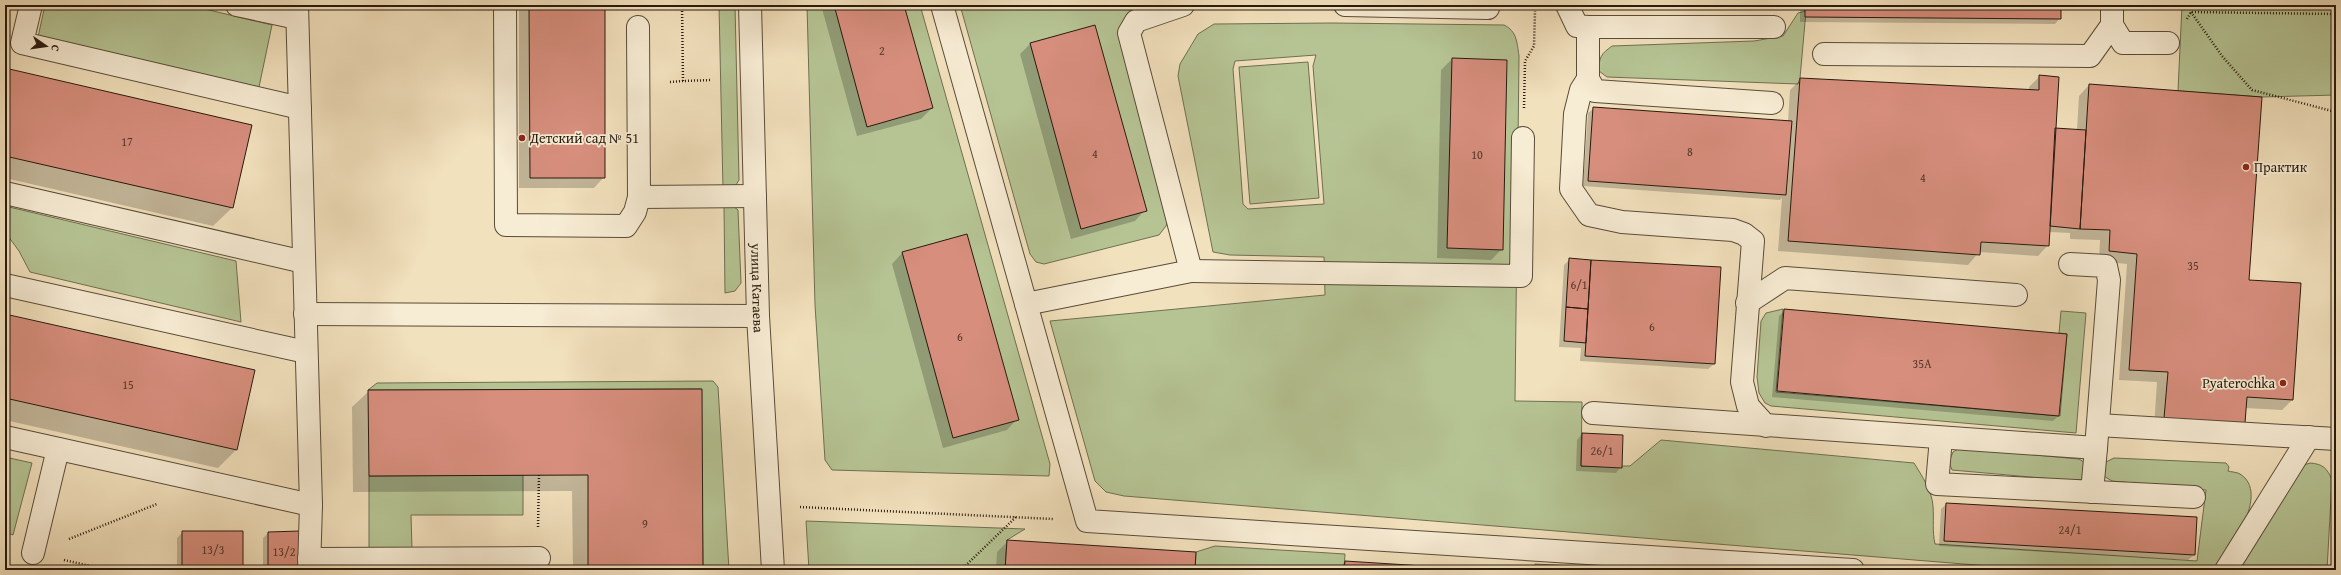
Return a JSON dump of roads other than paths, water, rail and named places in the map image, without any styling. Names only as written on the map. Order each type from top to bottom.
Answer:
[{"type":"street","points":[[31,5],[22,43],[300,108]]},
{"type":"street","points":[[237,5],[297,12],[311,505],[309,565],[539,558]]},
{"type":"street","points":[[506,5],[506,224],[626,226],[635,212],[639,197],[638,27]]},
{"type":"street","name":"улица Катаева","points":[[750,5],[758,316],[773,570]]},
{"type":"street","points":[[942,5],[1087,521],[1853,570]]},
{"type":"street","points":[[1183,5],[1136,22],[1129,33],[1191,271]]},
{"type":"street","points":[[1345,5],[1488,8]]},
{"type":"street","points":[[1567,5],[1577,26],[1774,27]]},
{"type":"street","points":[[2112,15],[2123,43],[2168,43]]},
{"type":"street","points":[[1824,54],[2090,56],[2112,15]]},
{"type":"street","points":[[1588,27],[1588,79],[1595,91],[1772,104]]},
{"type":"street","points":[[1588,79],[1581,90],[1575,114],[1571,189],[1577,200],[1589,215],[1622,222],[1733,230],[1744,234],[1753,241],[1742,382],[1748,406],[1766,426]]},
{"type":"street","points":[[1026,304],[1191,271],[1521,276],[1523,138]]},
{"type":"street","points":[[5,193],[304,262]]},
{"type":"street","points":[[639,197],[755,196]]},
{"type":"street","points":[[2070,264],[2106,266],[2109,280],[2092,492]]},
{"type":"street","points":[[1747,303],[1765,289],[1785,278],[2016,295]]},
{"type":"street","points":[[5,285],[306,352]]},
{"type":"street","points":[[305,314],[758,316]]},
{"type":"street","points":[[1593,413],[2096,448]]},
{"type":"street","points":[[2098,425],[2336,439]]},
{"type":"street","points":[[5,437],[311,505]]},
{"type":"street","points":[[1941,438],[1937,484],[2194,497]]},
{"type":"street","points":[[2226,570],[2309,438]]},
{"type":"street","points":[[33,553],[58,449]]},
{"type":"place","name":"Детский сад № 51","points":[[522,138]]},
{"type":"place","name":"Практик","points":[[2246,167]]},
{"type":"place","name":"Pyaterochka","points":[[2283,383]]}]
